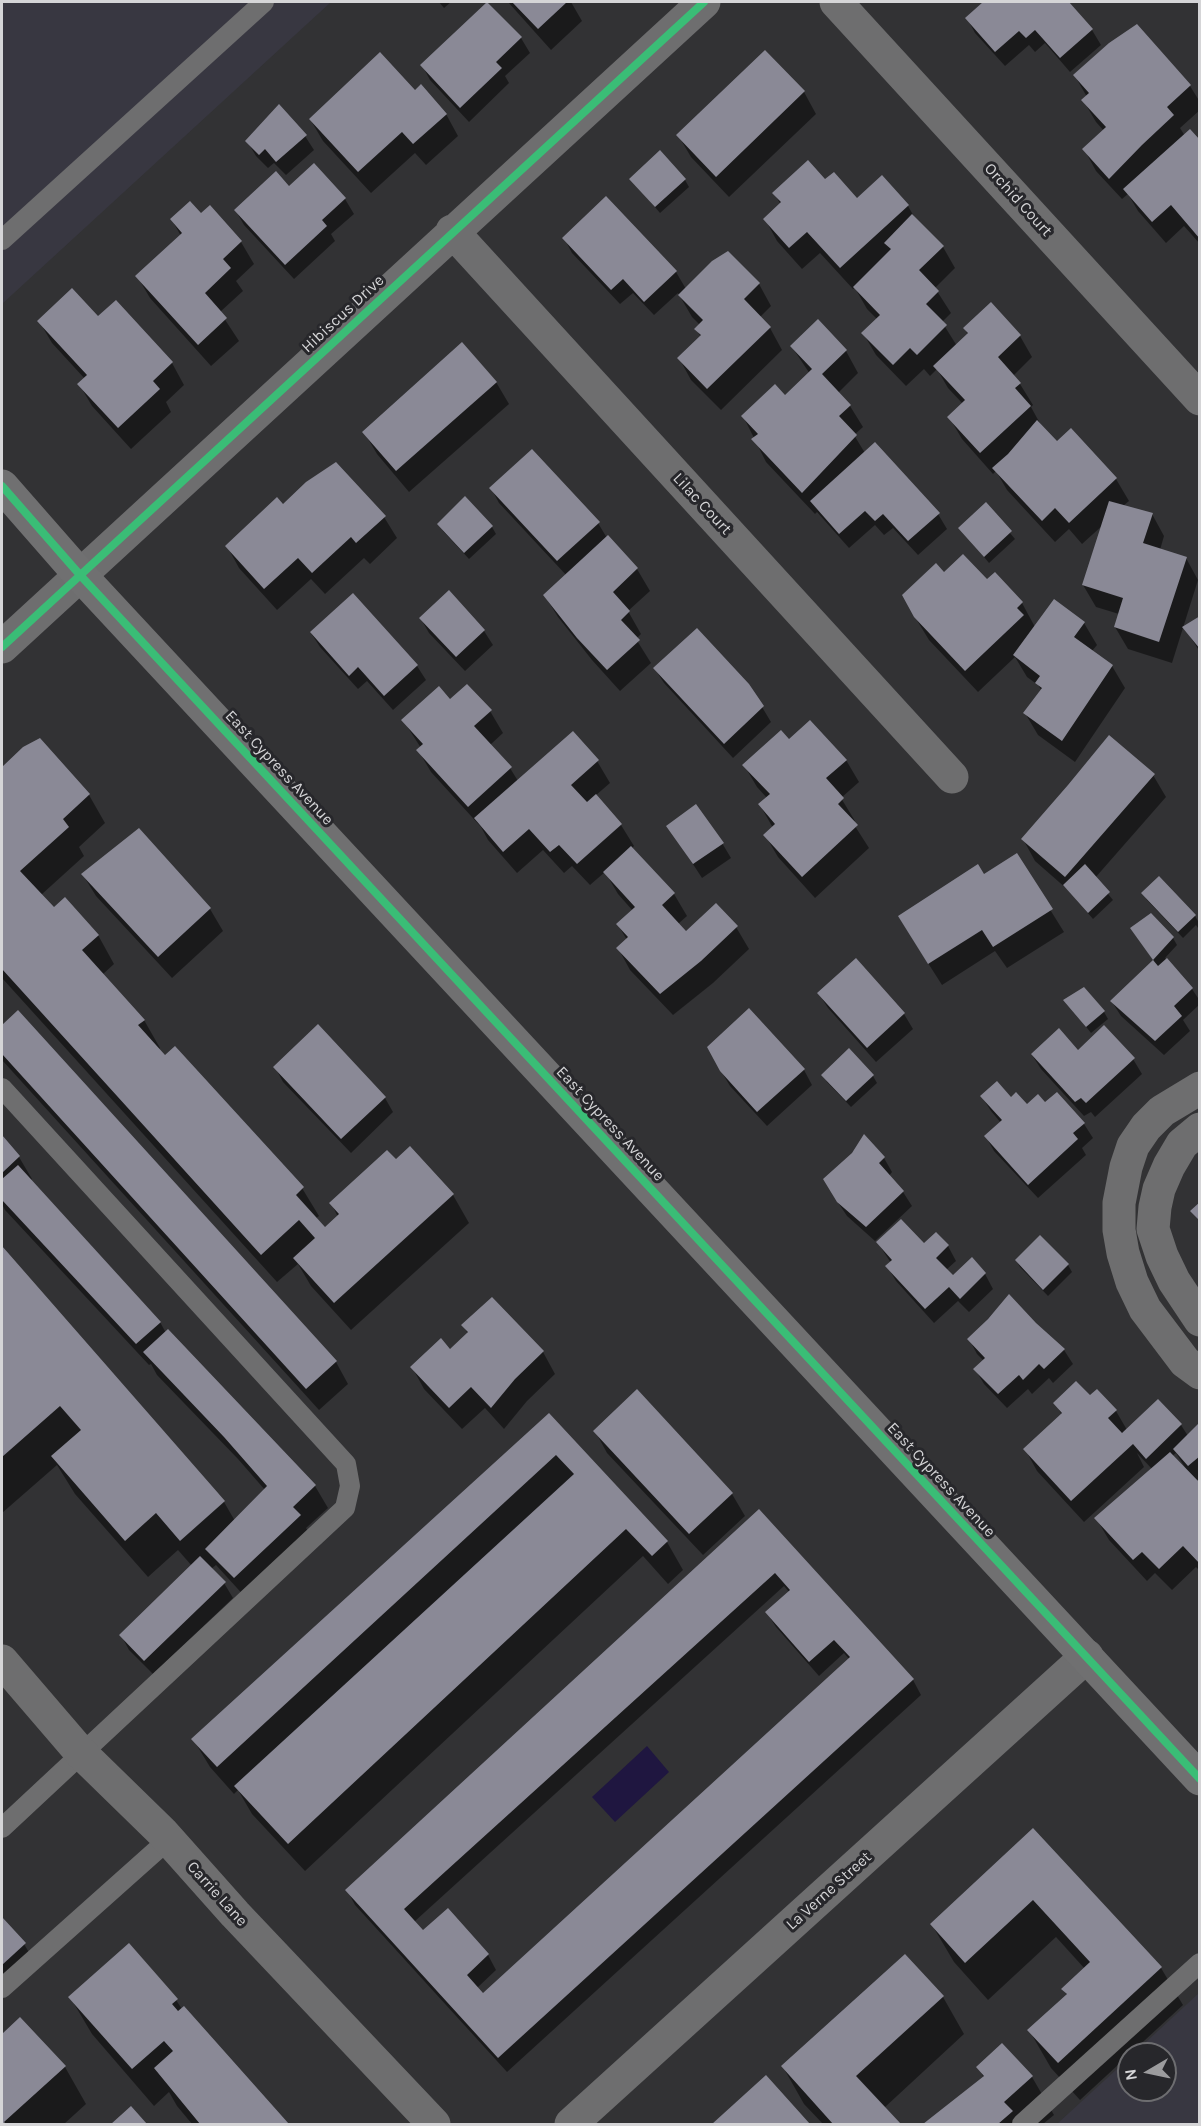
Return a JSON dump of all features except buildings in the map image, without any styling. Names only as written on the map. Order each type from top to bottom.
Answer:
[{"type":"main road","name":"East Cypress Avenue","points":[[2,486],[80,575],[1200,1779]]},
{"type":"street","name":"Hibiscus Drive","points":[[2,647],[452,231],[704,2]]},
{"type":"street","name":"Orchid Court","points":[[836,2],[1200,399]]},
{"type":"street","name":"Lilac Court","points":[[452,231],[952,777]]},
{"type":"street","points":[[1200,1088],[1162,1111],[1146,1127],[1133,1146],[1119,1203],[1119,1230],[1123,1253],[1132,1281],[1145,1308],[1185,1362],[1200,1373]]},
{"type":"street","points":[[1200,1129],[1182,1144],[1169,1166],[1159,1189],[1153,1229],[1174,1281],[1200,1320]]},
{"type":"street","name":"La Verne Street","points":[[571,2124],[1087,1656]]},
{"type":"street","name":"Carrie Lane","points":[[2,1660],[81,1752],[168,1840],[434,2124]]},
{"type":"lane","points":[[2,240],[264,2]]},
{"type":"lane","points":[[2,1088],[346,1464],[350,1486],[345,1508],[2,1828]]},
{"type":"lane","points":[[2,1988],[168,1840]]},
{"type":"lane","points":[[1022,2124],[1200,1963]]},
{"type":"shaded area","points":[[2,2],[331,2],[2,304]]},
{"type":"shaded area","points":[[647,1746],[669,1772],[615,1822],[592,1797]]},
{"type":"shaded area","points":[[1199,1993],[1199,2124],[1057,2124],[1117,2069],[1117,2102],[1177,2102],[1177,2042],[1146,2042]]},
{"type":"cycle path","points":[[2,647],[704,2]]},
{"type":"cycle path","points":[[2,486],[80,575],[1200,1779]]}]
